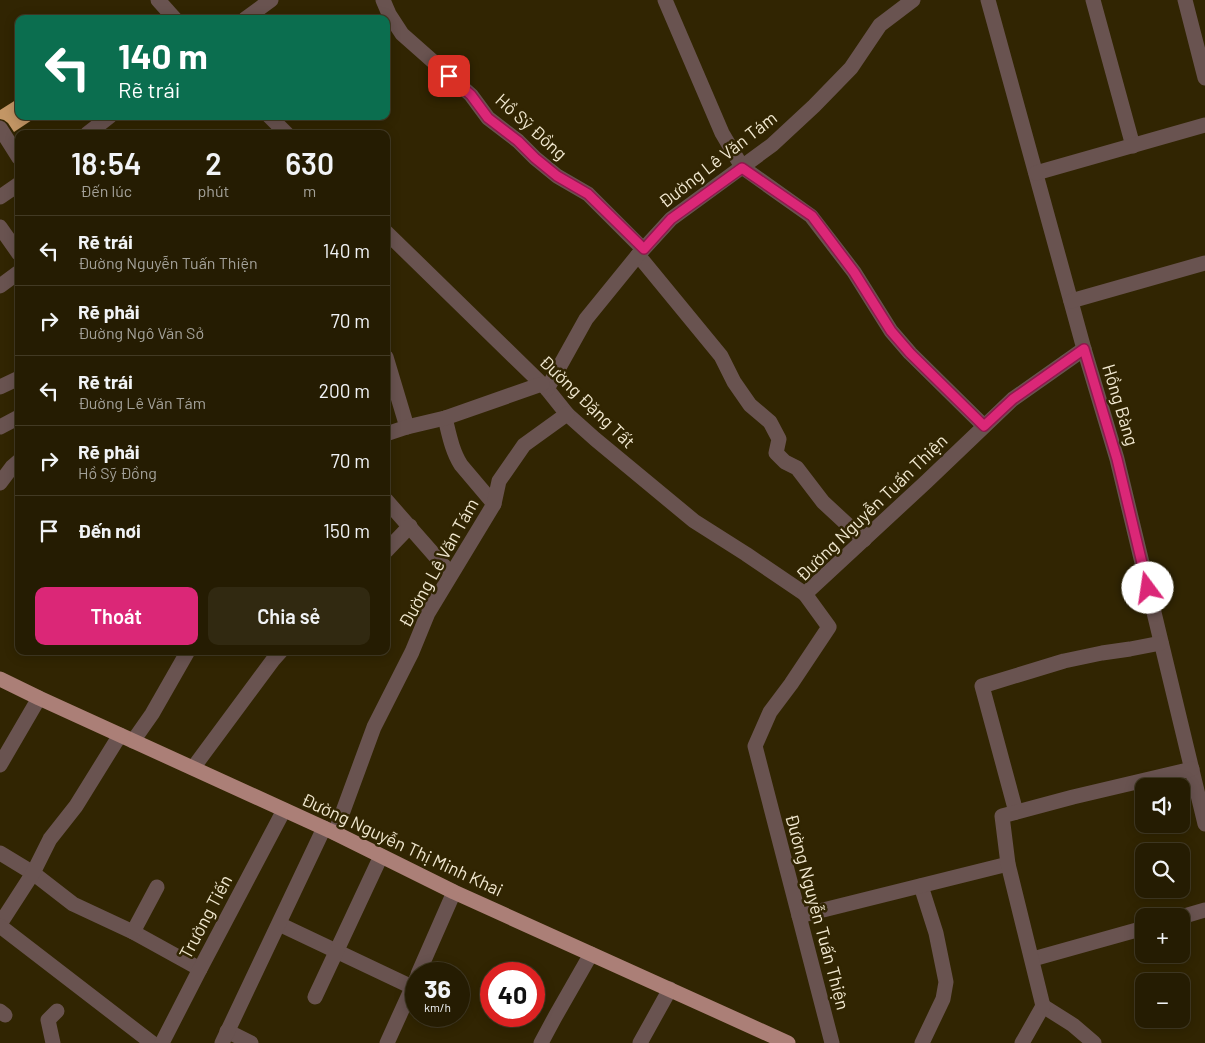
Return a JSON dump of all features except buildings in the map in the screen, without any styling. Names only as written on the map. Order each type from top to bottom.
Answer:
[{"type":"main road","name":"Đường Nguyễn Thị Minh Khai","points":[[0,679],[330,831],[454,892],[788,1043]]},
{"type":"street","points":[[158,0],[171,15]]},
{"type":"street","points":[[250,15],[271,0]]},
{"type":"street","name":"Hồ Sỹ Đồng","points":[[383,0],[390,15]]},
{"type":"street","points":[[665,0],[722,133],[742,168],[812,216],[854,272],[891,331],[910,353],[984,426]]},
{"type":"street","name":"Đường Lê Văn Tám","points":[[545,387],[586,319],[671,219],[772,145],[851,68],[880,25],[913,0]]},
{"type":"street","name":"Hồng Bàng","points":[[988,0],[1084,349],[1117,459],[1192,769],[1201,784],[1205,824]]},
{"type":"street","points":[[1093,0],[1133,146]]},
{"type":"street","points":[[1185,0],[1198,19],[1205,78]]},
{"type":"street","name":"Hồ Sỹ Đồng","points":[[390,16],[402,34],[471,95],[488,118],[518,141],[557,176],[588,194],[641,252],[721,356],[734,382],[750,405],[770,422],[779,439],[776,453],[785,462],[797,468],[824,502],[864,540]]},
{"type":"street","points":[[92,130],[105,120]]},
{"type":"street","points":[[273,120],[283,130]]},
{"type":"street","points":[[1036,173],[1205,125]]},
{"type":"street","points":[[0,128],[15,152]]},
{"type":"street","points":[[0,197],[15,187]]},
{"type":"street","points":[[0,227],[15,248]]},
{"type":"street","name":"Đường Đặng Tất","points":[[390,236],[545,387],[567,414],[595,439],[694,520],[805,594]]},
{"type":"street","points":[[1071,301],[1205,262]]},
{"type":"street","points":[[0,286],[15,275]]},
{"type":"street","name":"Đường Nguyễn Tuấn Thiện","points":[[832,1043],[755,746],[770,712],[829,627],[805,594],[1013,399],[1084,349]]},
{"type":"street","points":[[390,370],[407,427]]},
{"type":"street","points":[[0,388],[15,380]]},
{"type":"street","points":[[390,433],[545,387]]},
{"type":"street","name":"Đường Lê Văn Tám","points":[[225,1037],[279,924],[330,831],[374,727],[412,652],[428,613],[494,504],[499,481],[524,445],[567,414]]},
{"type":"street","points":[[444,418],[454,453],[461,465],[494,504]]},
{"type":"street","points":[[0,427],[15,419]]},
{"type":"street","points":[[0,483],[15,464]]},
{"type":"street","points":[[390,504],[451,574]]},
{"type":"street","points":[[390,547],[410,526]]},
{"type":"street","points":[[1016,812],[982,686],[1064,661],[1162,643]]},
{"type":"street","points":[[152,1043],[0,925],[33,873],[50,839],[126,738],[152,714],[186,655]]},
{"type":"street","points":[[193,768],[277,655]]},
{"type":"street","points":[[0,765],[39,698]]},
{"type":"street","points":[[1022,1043],[1043,1006],[1033,959],[1008,864],[1002,816],[1192,769]]},
{"type":"street","name":"Trường Tiến","points":[[162,1043],[284,810]]},
{"type":"street","points":[[0,854],[33,873],[73,904],[133,932],[200,969]]},
{"type":"street","points":[[315,997],[381,856]]},
{"type":"street","points":[[799,916],[1008,864]]},
{"type":"street","points":[[921,886],[936,933],[946,982],[942,999],[922,1043]]},
{"type":"street","points":[[133,932],[156,887]]},
{"type":"street","points":[[423,962],[454,892]]},
{"type":"street","points":[[1190,914],[1205,910]]},
{"type":"street","points":[[279,924],[337,952],[405,976]]},
{"type":"street","points":[[1033,959],[1135,931]]},
{"type":"street","points":[[541,1043],[591,954]]},
{"type":"street","points":[[640,1043],[670,990]]},
{"type":"street","points":[[387,1043],[405,1002]]},
{"type":"street","points":[[1043,1006],[1073,1025],[1094,1043]]},
{"type":"street","points":[[53,1043],[48,1020],[58,1011]]},
{"type":"street","points":[[225,1037],[251,1043]]},
{"type":"route","points":[[449,76],[471,95],[488,118],[518,141],[557,176],[588,194],[644,249],[671,219],[742,168],[812,216],[854,272],[891,331],[910,353],[984,426],[1013,399],[1084,349],[1117,459],[1148,588]]}]
